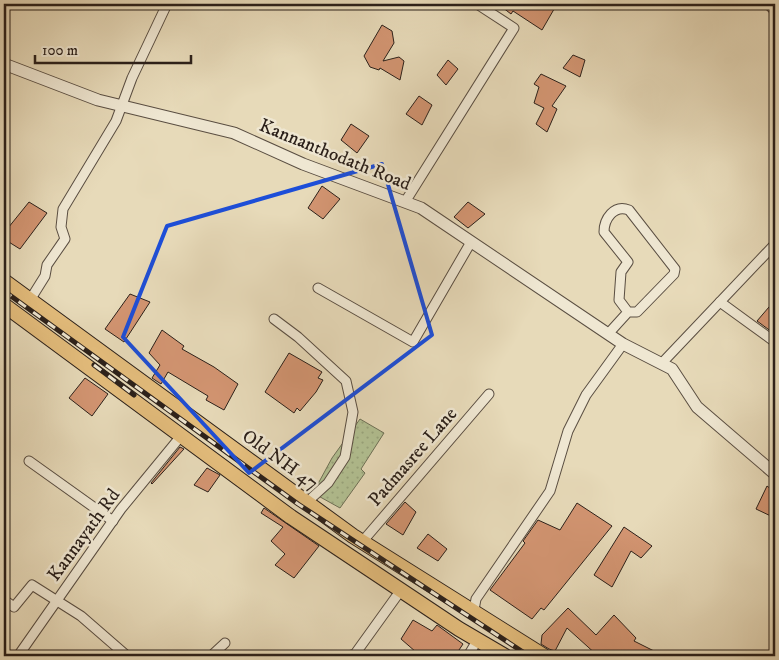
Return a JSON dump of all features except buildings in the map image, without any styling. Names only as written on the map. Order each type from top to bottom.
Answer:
[{"type":"main road","name":"Old NH 47","points":[[4,281],[357,539],[474,610],[544,656]]},
{"type":"main road","name":"Old NH 47","points":[[4,305],[291,517],[460,629],[505,656]]},
{"type":"main road","points":[[342,551],[357,539]]},
{"type":"street","points":[[30,300],[45,276],[47,265],[65,239],[61,227],[63,209],[116,121],[167,4]]},
{"type":"street","points":[[405,202],[514,28],[477,4]]},
{"type":"street","points":[[768,4],[775,12]]},
{"type":"street","name":"Kannanthodath Road","points":[[4,64],[98,100],[234,133],[303,164],[421,208],[608,334],[672,369],[697,408],[775,474]]},
{"type":"street","points":[[608,334],[628,312],[637,312],[674,274],[674,269],[629,210],[623,207],[617,208],[608,216],[604,224],[604,232],[628,262],[621,272],[620,300],[622,306],[628,312]]},
{"type":"street","points":[[318,288],[413,342],[471,242]]},
{"type":"street","points":[[662,363],[775,244]]},
{"type":"street","points":[[720,302],[775,342]]},
{"type":"street","points":[[274,319],[346,381],[354,412],[346,458],[328,483],[306,503]]},
{"type":"street","points":[[474,610],[476,599],[550,491],[568,431],[586,395],[624,344]]},
{"type":"street","name":"Padmasree Lane","points":[[357,539],[489,394]]},
{"type":"street","name":"Kannayath Rd","points":[[18,656],[112,521],[181,436]]},
{"type":"street","points":[[29,461],[112,521]]},
{"type":"street","points":[[4,600],[14,607],[32,585],[56,599],[127,656]]},
{"type":"street","points":[[349,656],[355,654],[400,590]]},
{"type":"street","points":[[468,656],[478,639]]},
{"type":"street","points":[[211,656],[225,643]]},
{"type":"highlighted area","points":[[382,164],[432,335],[249,473],[123,337],[167,226]]},
{"type":"green space","points":[[360,419],[384,433],[361,469],[365,473],[340,508],[313,493],[332,458]]},
{"type":"railway","points":[[4,291],[298,504],[529,656]]},
{"type":"railway","points":[[94,365],[134,395]]}]
